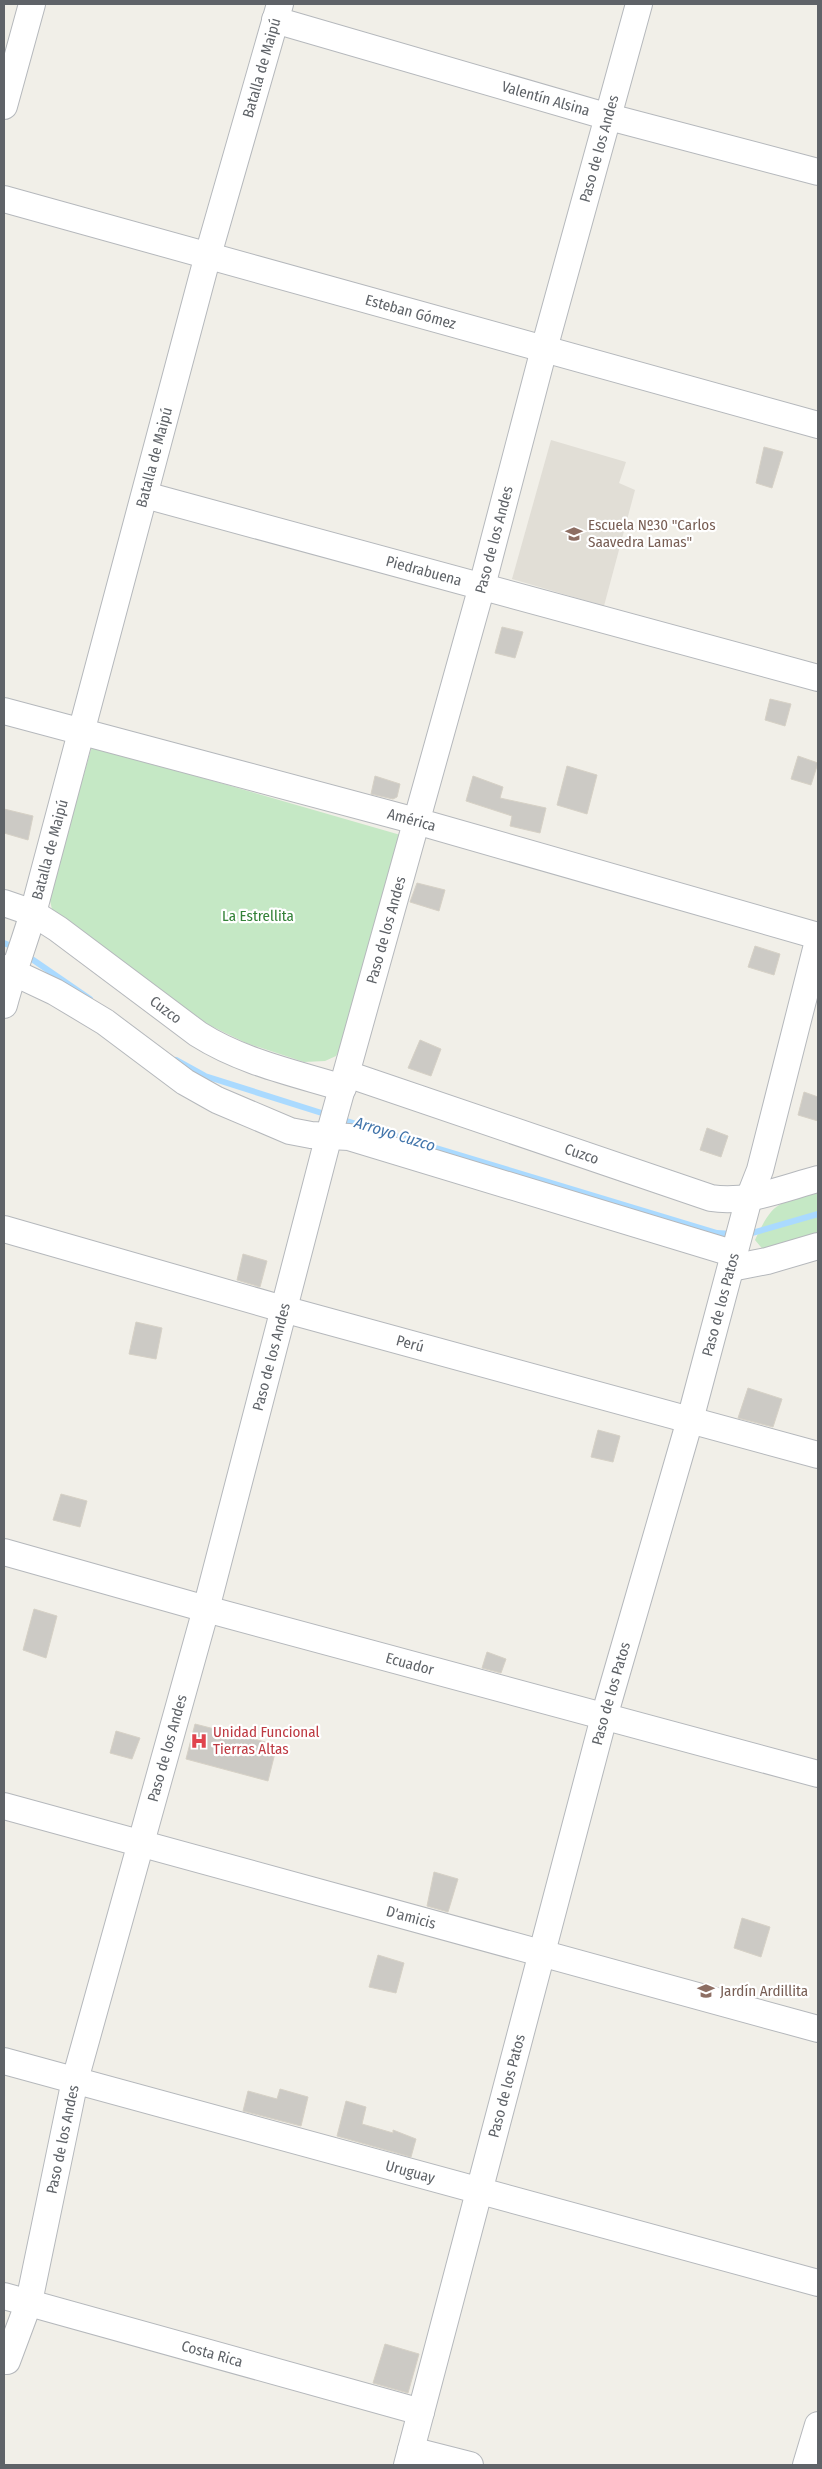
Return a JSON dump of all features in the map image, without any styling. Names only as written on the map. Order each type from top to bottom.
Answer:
[{"type":"street","points":[[4,106],[32,4]]},
{"type":"street","name":"Paso de los Andes","points":[[7,2361],[16,2299],[206,1609],[283,1309],[482,586],[544,349],[640,4]]},
{"type":"street","name":"Valentín Alsina","points":[[277,12],[609,117],[818,172]]},
{"type":"street","name":"Batalla de Maipú","points":[[4,1005],[18,950],[82,734],[208,255],[277,12]]},
{"type":"street","name":"Esteban Gómez","points":[[4,200],[818,425]]},
{"type":"street","name":"Piedrabuena","points":[[145,495],[818,678]]},
{"type":"street","name":"América","points":[[4,711],[82,734],[416,822],[818,936]]},
{"type":"street","name":"Cuzco","points":[[4,903],[18,950],[244,1058],[338,1106],[725,1201],[739,1236],[818,1178]]},
{"type":"street","name":"Paso de los Patos","points":[[409,2458],[604,1717],[690,1420],[739,1236],[760,1170],[818,941]]},
{"type":"street","points":[[18,950],[55,992],[105,1022],[185,1082],[217,1100],[290,1131],[310,1135],[338,1106],[358,1140],[739,1236],[767,1261],[818,1246]]},
{"type":"street","name":"Perú","points":[[4,1229],[283,1309],[818,1455]]},
{"type":"street","name":"Ecuador","points":[[4,1552],[206,1609],[818,1774]]},
{"type":"street","name":"D'amicis","points":[[4,1806],[540,1955],[818,2029]]},
{"type":"street","name":"Uruguay","points":[[4,2061],[818,2283]]},
{"type":"street","name":"Costa Rica","points":[[16,2299],[421,2412]]},
{"type":"street","points":[[806,2465],[818,2425]]},
{"type":"street","points":[[409,2458],[470,2465]]},
{"type":"shaded area","name":"Escuela Nº30 \"Carlos Saavedra Lamas\"","points":[[551,440],[626,462],[619,483],[635,490],[604,606],[512,579]]},
{"type":"green space","name":"La Estrellita","points":[[92,746],[404,836],[347,1036],[336,1056],[325,1061],[304,1062],[246,1043],[209,1025],[53,914],[49,896]]},
{"type":"green space","points":[[818,1193],[818,1237],[766,1253],[755,1240],[772,1210],[785,1202]]},
{"type":"building","points":[[764,447],[783,452],[772,488],[756,483]]},
{"type":"building","points":[[502,627],[523,632],[515,658],[495,653]]},
{"type":"building","points":[[770,699],[791,704],[785,726],[765,720]]},
{"type":"building","points":[[798,756],[818,763],[811,785],[791,779]]},
{"type":"building","points":[[567,766],[597,775],[587,814],[557,805]]},
{"type":"building","points":[[375,776],[400,784],[397,797],[393,799],[371,794]]},
{"type":"building","points":[[473,776],[503,787],[500,798],[546,808],[540,833],[510,826],[512,816],[466,801]]},
{"type":"building","points":[[4,809],[33,816],[28,840],[4,833]]},
{"type":"building","points":[[417,883],[445,890],[439,911],[410,902]]},
{"type":"building","points":[[755,946],[780,954],[774,975],[748,967]]},
{"type":"building","points":[[420,1040],[441,1049],[431,1076],[408,1068]]},
{"type":"building","points":[[804,1092],[818,1097],[818,1121],[798,1115]]},
{"type":"building","points":[[707,1128],[728,1136],[721,1157],[700,1150]]},
{"type":"building","points":[[243,1254],[267,1261],[260,1287],[237,1280]]},
{"type":"building","points":[[136,1322],[162,1328],[156,1359],[129,1354]]},
{"type":"building","points":[[748,1388],[782,1399],[773,1427],[738,1418]]},
{"type":"building","points":[[598,1430],[620,1436],[613,1462],[591,1457]]},
{"type":"building","points":[[61,1494],[87,1501],[80,1527],[53,1520]]},
{"type":"building","points":[[34,1609],[57,1616],[46,1658],[23,1650]]},
{"type":"building","points":[[487,1652],[506,1659],[501,1673],[482,1668]]},
{"type":"building","points":[[195,1724],[277,1745],[268,1781],[186,1759]]},
{"type":"building","points":[[116,1731],[140,1738],[132,1759],[110,1753]]},
{"type":"building","points":[[434,1872],[458,1879],[448,1912],[427,1906]]},
{"type":"building","points":[[742,1918],[770,1927],[761,1957],[734,1948]]},
{"type":"building","points":[[378,1955],[404,1963],[396,1993],[369,1987]]},
{"type":"building","points":[[280,2089],[308,2097],[301,2126],[243,2111],[248,2091],[277,2099]]},
{"type":"building","points":[[346,2101],[366,2107],[362,2124],[393,2133],[393,2130],[416,2139],[411,2157],[337,2136]]},
{"type":"building","points":[[385,2344],[419,2354],[408,2393],[373,2383]]},
{"type":"waterway","name":"Arroyo Cuzco","points":[[4,943],[16,948]]},
{"type":"waterway","name":"Arroyo Cuzco","points":[[26,955],[90,999]]},
{"type":"waterway","name":"Arroyo Cuzco","points":[[176,1060],[205,1076],[328,1115]]},
{"type":"waterway","name":"Arroyo Cuzco","points":[[340,1119],[717,1233],[733,1234]]},
{"type":"waterway","name":"Arroyo Cuzco","points":[[745,1235],[818,1214]]},
{"type":"place","name":"Escuela Nº30 \"Carlos Saavedra Lamas\"","points":[[574,534]]},
{"type":"place","name":"Unidad Funcional Tierras Altas","points":[[199,1741]]},
{"type":"place","name":"Jardín Ardillita","points":[[706,1991]]}]
